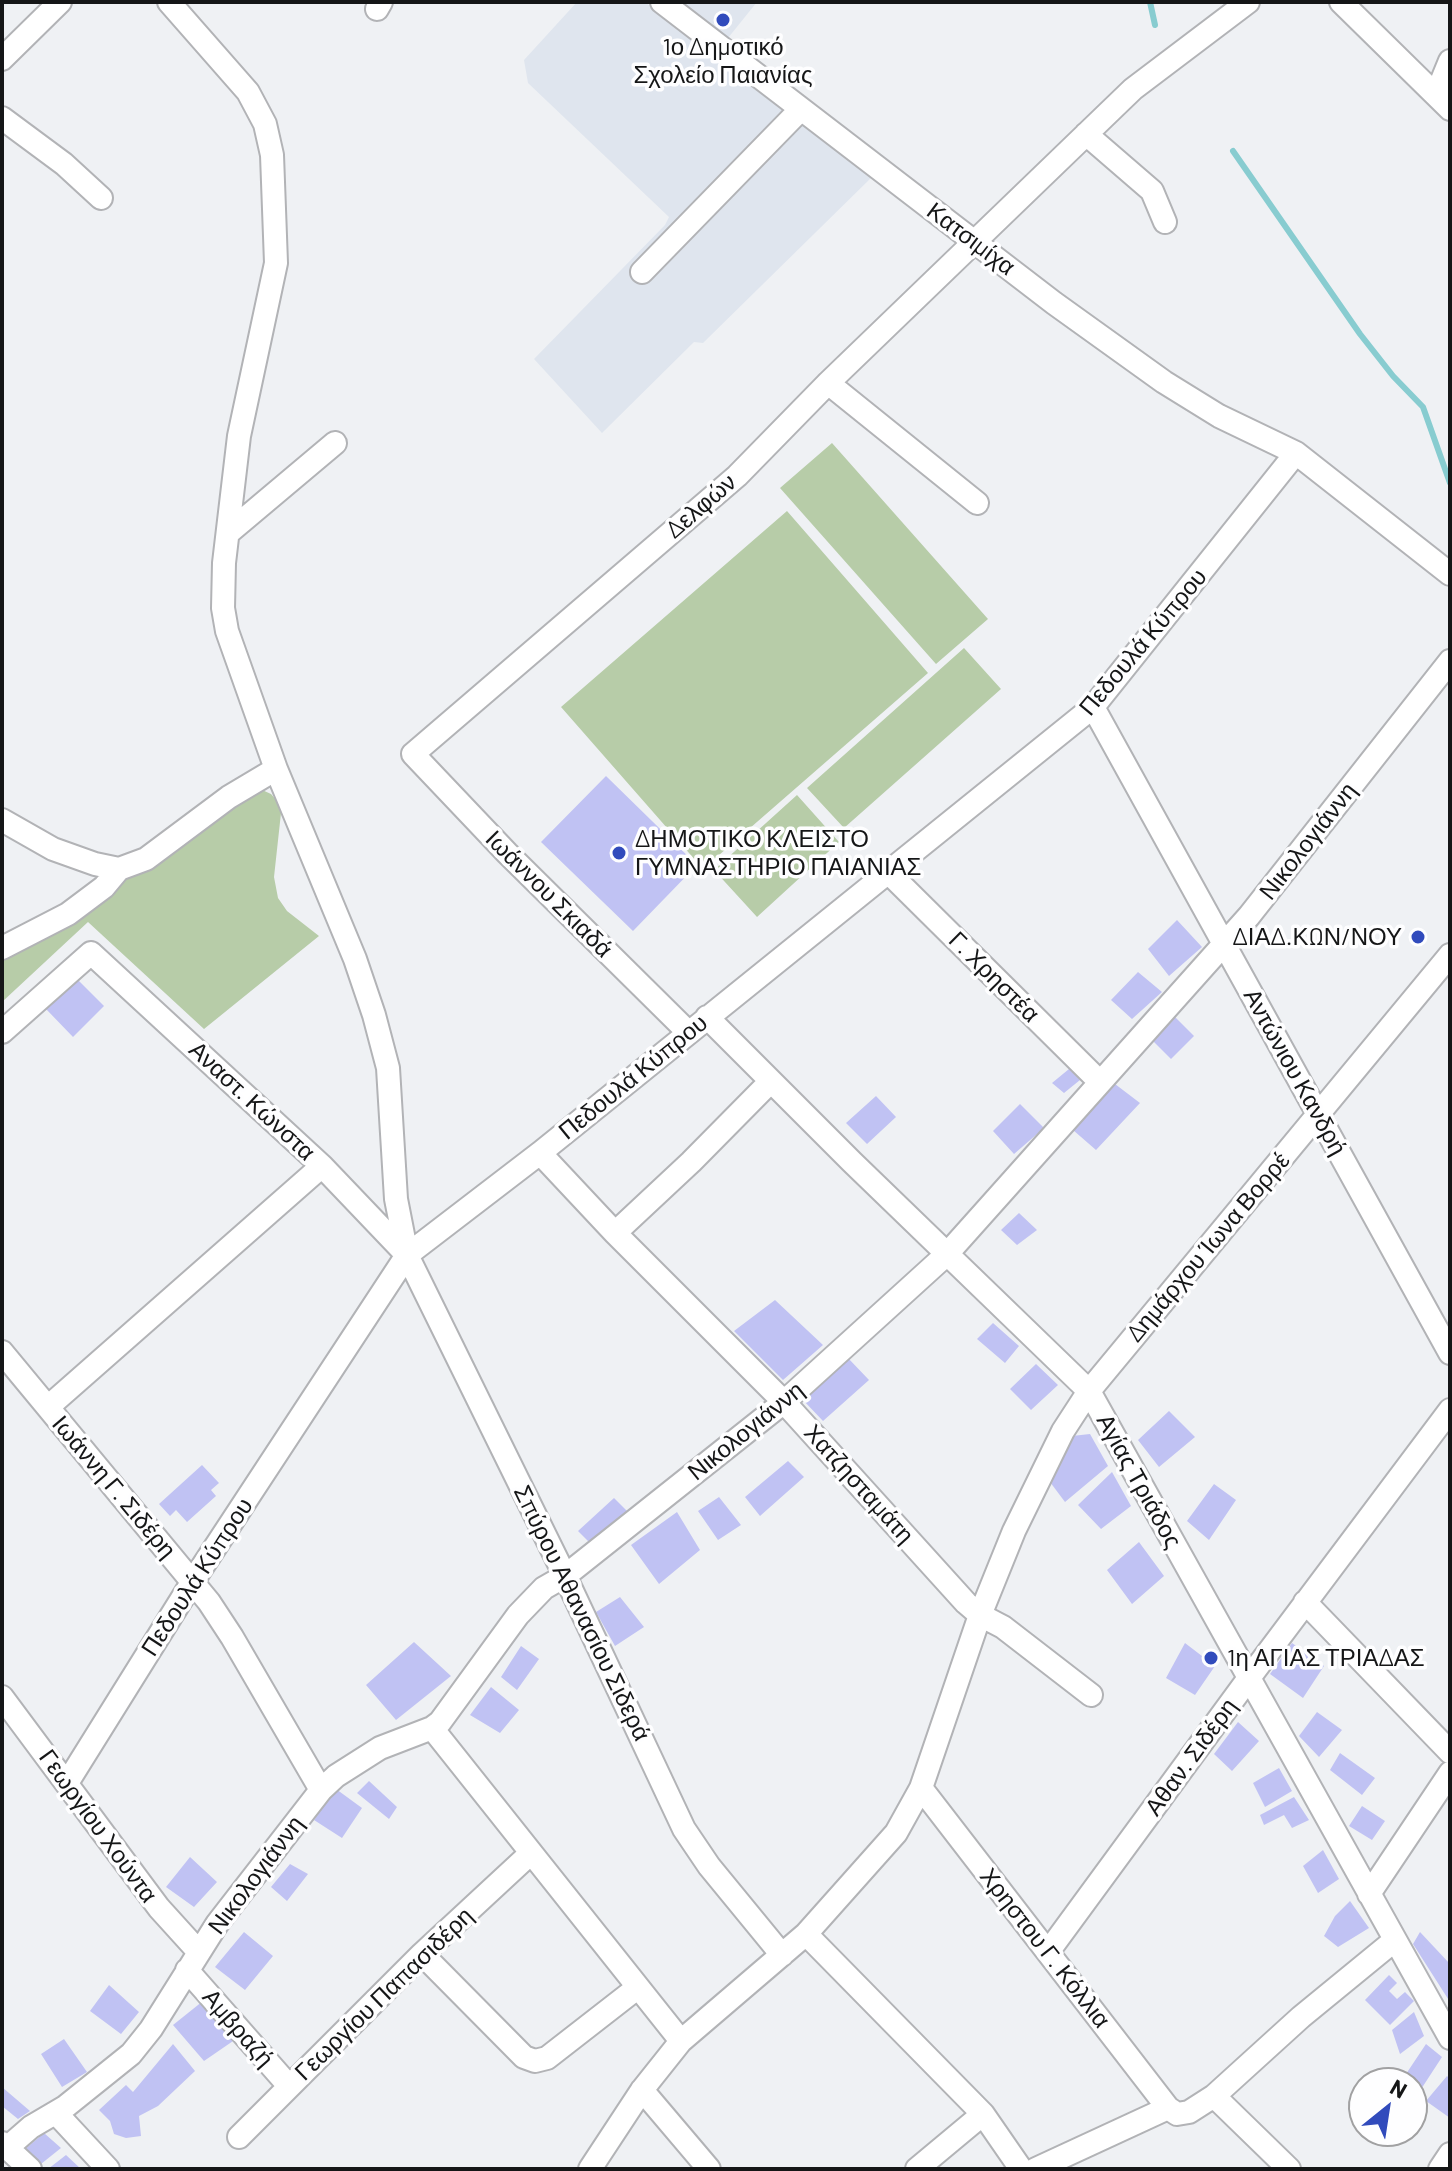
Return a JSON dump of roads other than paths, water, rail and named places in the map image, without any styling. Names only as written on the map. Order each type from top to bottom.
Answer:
[{"type":"street","points":[[2,59],[60,2]]},
{"type":"street","points":[[169,2],[248,92],[265,124],[272,155],[276,263],[239,436],[223,608],[227,631],[276,769],[355,959],[374,1015],[388,1068],[396,1199],[407,1255]]},
{"type":"street","name":"Κατσιμίχα","points":[[662,2],[1164,382],[1219,416],[1296,453],[1450,574]]},
{"type":"street","name":"Δελφών","points":[[413,754],[737,476],[974,241],[1154,72],[1248,2]]},
{"type":"street","points":[[1341,2],[1443,102]]},
{"type":"street","points":[[1443,102],[1450,61]]},
{"type":"street","points":[[642,272],[801,109]]},
{"type":"street","points":[[2,118],[64,164],[101,198]]},
{"type":"street","points":[[1086,134],[1152,191],[1165,222]]},
{"type":"street","points":[[828,383],[977,503]]},
{"type":"street","points":[[228,533],[335,443]]},
{"type":"street","name":"Πεδουλά Κύπρου","points":[[67,1783],[193,1581],[407,1255],[540,1153],[1093,707],[1296,453]]},
{"type":"street","name":"Νικολογιάννη","points":[[5,2145],[56,2113],[131,2054],[151,2029],[192,1961],[321,1790],[360,1759],[432,1728],[449,1714],[518,1615],[544,1588],[565,1576],[784,1402],[947,1254],[1249,916],[1450,661]]},
{"type":"street","name":"Αντώνιου Κανδρή","points":[[1093,707],[1450,1353]]},
{"type":"street","name":"Ιωάννου Σκιαδά","points":[[413,754],[507,853],[688,1032]]},
{"type":"street","points":[[2,948],[68,914],[104,887],[119,869],[146,859],[229,797],[276,769]]},
{"type":"street","points":[[2,820],[53,849],[119,869]]},
{"type":"street","name":"Γ. Χρηστέα","points":[[888,872],[1100,1082]]},
{"type":"street","name":"Αναστ. Κώνστα","points":[[2,1032],[91,953],[322,1166],[407,1255]]},
{"type":"street","name":"Δημάρχου Ίωνα Βορρέ","points":[[590,2169],[642,2090],[681,2041],[806,1934],[896,1833],[921,1788],[980,1615],[1014,1531],[1063,1431],[1089,1391],[1450,955]]},
{"type":"street","name":"Αγίας Τριάδος","points":[[707,1017],[1089,1391],[1450,2038]]},
{"type":"street","points":[[615,1233],[771,1081]]},
{"type":"street","name":"Χατζησταμάτη","points":[[540,1153],[615,1233],[784,1402],[980,1615],[1003,1627],[1091,1695]]},
{"type":"street","points":[[48,1407],[322,1166]]},
{"type":"street","name":"Σπύρου Αθανασίου Σιδερά","points":[[407,1255],[565,1576],[684,1829],[709,1866],[782,1955]]},
{"type":"street","name":"Ιωάννη Γ. Σιδέρη","points":[[2,1352],[193,1581],[232,1637],[321,1790]]},
{"type":"street","name":"Αθαν. Σιδέρη","points":[[1048,1952],[1450,1410]]},
{"type":"street","points":[[1305,1602],[1450,1752]]},
{"type":"street","name":"Γεωργίου Χούντα","points":[[2,1697],[159,1908],[192,1961]]},
{"type":"street","points":[[432,1728],[681,2041]]},
{"type":"street","points":[[1369,1894],[1450,1773]]},
{"type":"street","name":"Χρηστου Γ. Κόλλια","points":[[921,1788],[1168,2108]]},
{"type":"street","name":"Γεωργίου Παπασιδέρη","points":[[239,2137],[422,1954],[531,1853]]},
{"type":"street","points":[[806,1934],[983,2114],[1021,2169]]},
{"type":"street","points":[[1036,2169],[1168,2108],[1183,2114],[1214,2096],[1301,2017],[1395,1940]]},
{"type":"street","points":[[422,1954],[524,2057],[535,2061],[547,2058],[637,1988]]},
{"type":"street","name":"Αμβραζή","points":[[192,1961],[289,2086]]},
{"type":"street","points":[[642,2090],[709,2169]]},
{"type":"street","points":[[1214,2096],[1289,2169]]},
{"type":"street","points":[[56,2113],[108,2169]]},
{"type":"street","points":[[917,2169],[983,2114]]},
{"type":"street","points":[[5,2145],[30,2169]]},
{"type":"street","points":[[1440,2169],[1450,2154]]},
{"type":"waterway","points":[[1150,2],[1155,25]]},
{"type":"waterway","points":[[1233,151],[1360,334],[1393,376],[1423,407],[1450,483]]},
{"type":"place","name":"1ο Δημοτικό Σχολείο Παιανίας","points":[[723,20]]},
{"type":"place","name":"ΔΗΜΟΤΙΚΟ ΚΛΕΙΣΤΟ ΓΥΜΝΑΣΤΗΡΙΟ ΠΑΙΑΝΙΑΣ","points":[[619,853]]},
{"type":"place","name":"ΔΙΑΔ.ΚΩΝ/ΝΟΥ","points":[[1418,937]]},
{"type":"place","name":"1η ΑΓΙΑΣ ΤΡΙΑΔΑΣ","points":[[1211,1658]]}]
